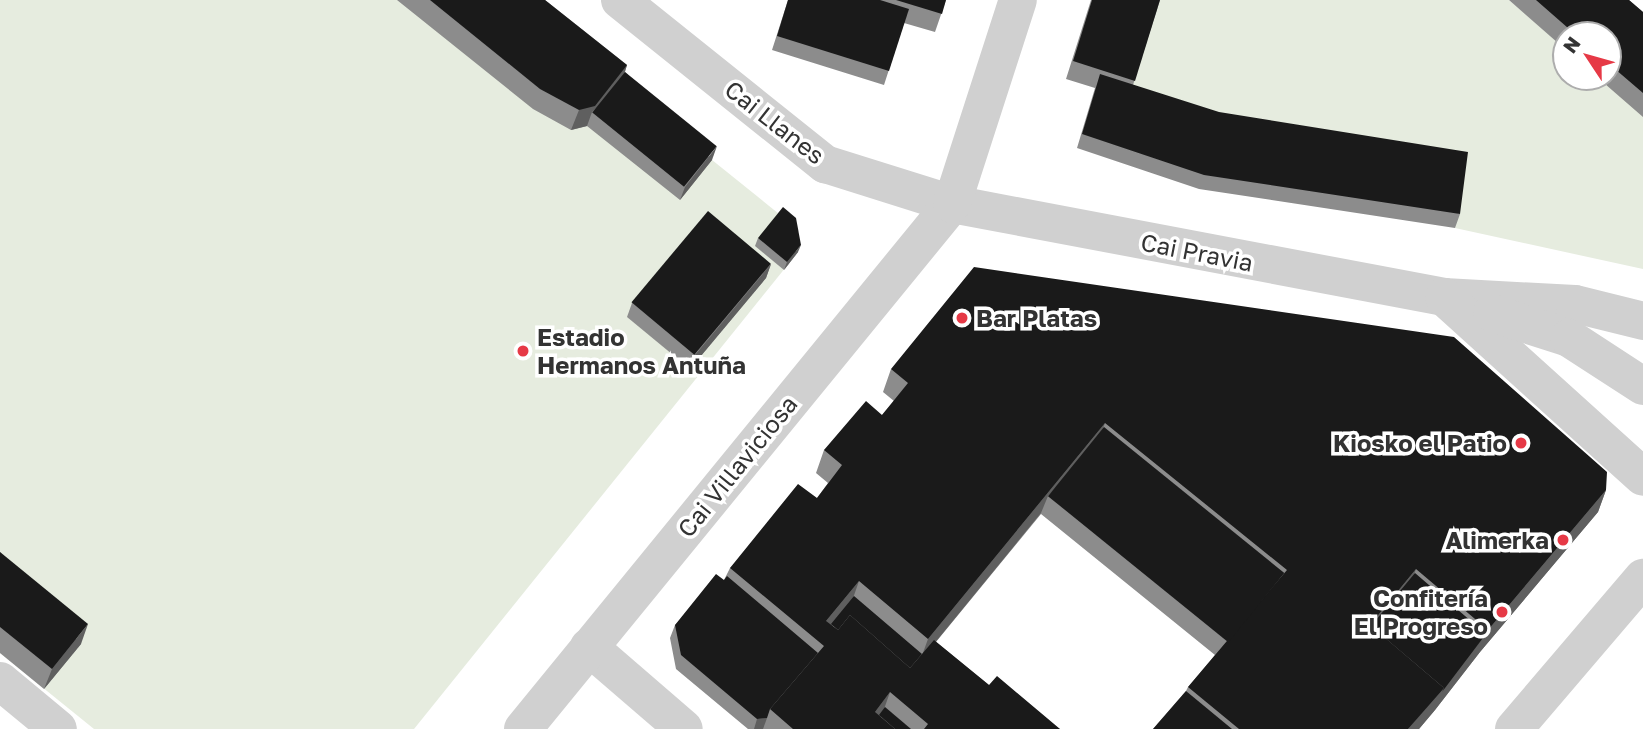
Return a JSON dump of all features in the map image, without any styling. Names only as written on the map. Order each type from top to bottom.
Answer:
[{"type":"street","name":"Cai Llanes","points":[[620,0],[825,163],[952,204]]},
{"type":"street","points":[[952,204],[1018,0]]},
{"type":"street","name":"Cai Pravia","points":[[952,204],[1444,297],[1569,338],[1643,386]]},
{"type":"street","name":"Cai Villaviciosa","points":[[523,729],[952,204]]},
{"type":"street","points":[[1444,297],[1643,477]]},
{"type":"street","name":"Cai Pravia","points":[[1444,297],[1575,304],[1643,321]]},
{"type":"street","points":[[1514,729],[1643,578]]},
{"type":"street","points":[[589,647],[684,729]]},
{"type":"street","points":[[0,681],[58,729]]},
{"type":"shaded area","name":"Estadio Hermanos Antuña","points":[[0,0],[513,0],[794,226],[798,252],[414,729],[94,729],[0,653]]},
{"type":"shaded area","points":[[1159,0],[1509,0],[1552,37],[1552,91],[1614,91],[1643,116],[1643,269],[1455,228],[1463,166],[1128,99]]},
{"type":"building","points":[[430,0],[545,0],[627,65],[595,106],[579,110],[540,89]]},
{"type":"building","points":[[788,0],[880,0],[909,9],[889,71],[777,36]]},
{"type":"building","points":[[896,0],[946,0],[942,14]]},
{"type":"building","points":[[1092,0],[1160,0],[1135,81],[1073,61]]},
{"type":"building","points":[[1536,0],[1629,0],[1643,12],[1643,93],[1622,75],[1622,21],[1560,21]]},
{"type":"building","points":[[625,72],[717,146],[684,187],[592,112]]},
{"type":"building","points":[[1100,74],[1219,112],[1468,152],[1460,214],[1204,175],[1082,134]]},
{"type":"building","points":[[783,207],[796,218],[801,245],[787,262],[758,238]]},
{"type":"building","points":[[708,211],[771,264],[694,355],[632,302]]},
{"type":"building","points":[[974,267],[1454,337],[1607,472],[1606,490],[1488,630],[1416,569],[1370,625],[1444,688],[1408,729],[1239,729],[1188,687],[1287,570],[1105,423],[928,639],[859,581],[826,621],[838,630],[850,615],[910,668],[934,640],[989,685],[997,676],[1060,729],[924,729],[928,724],[890,692],[875,712],[895,729],[793,729],[770,709],[824,646],[730,568],[798,484],[817,498],[842,465],[824,450],[866,401],[882,415],[908,383],[891,369]]},
{"type":"building","points":[[1104,427],[1284,573],[1228,642],[1048,496]]},
{"type":"building","points":[[0,552],[88,624],[52,669],[0,627]]},
{"type":"building","points":[[1415,573],[1486,634],[1442,692],[1444,688],[1371,626]]},
{"type":"building","points":[[716,574],[724,580],[727,576],[818,653],[770,709],[767,718],[757,719],[681,655],[675,625]]},
{"type":"building","points":[[854,596],[922,654],[910,668],[850,615],[838,630],[831,624]]},
{"type":"building","points":[[1186,691],[1232,729],[1153,729]]},
{"type":"building","points":[[885,707],[911,729],[895,729],[879,715]]},
{"type":"place","name":"Bar Platas","points":[[962,318]]},
{"type":"place","name":"Estadio Hermanos Antuña","points":[[523,351]]},
{"type":"place","name":"Kiosko el Patio","points":[[1521,443]]},
{"type":"place","name":"Alimerka","points":[[1563,540]]},
{"type":"place","name":"Confitería El Progreso","points":[[1502,612]]}]
